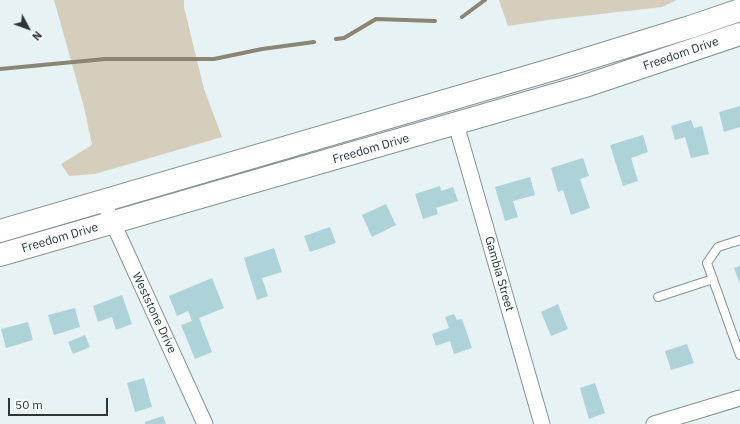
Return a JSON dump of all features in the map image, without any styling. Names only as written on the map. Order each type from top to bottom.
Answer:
[{"type":"main road","name":"Freedom Drive","points":[[0,231],[539,73],[740,10]]},
{"type":"main road","name":"Freedom Drive","points":[[0,256],[585,86],[740,34]]},
{"type":"street","name":"Gambia Street","points":[[456,124],[542,424]]},
{"type":"street","name":"Weststone Drive","points":[[103,201],[205,424]]},
{"type":"street","points":[[654,424],[740,398]]},
{"type":"lane","points":[[740,240],[718,247],[708,262],[740,355]]},
{"type":"lane","points":[[658,297],[714,279]]},
{"type":"shaded area","points":[[54,0],[184,0],[184,7],[204,89],[222,137],[95,174],[69,176],[61,164],[92,145],[84,107]]},
{"type":"shaded area","points":[[499,0],[677,0],[662,7],[508,26]]},
{"type":"building","points":[[740,106],[740,127],[724,132],[719,112]]},
{"type":"building","points":[[691,120],[694,128],[702,126],[709,154],[691,158],[685,137],[675,140],[671,126]]},
{"type":"building","points":[[643,135],[648,152],[631,158],[638,181],[623,186],[610,145]]},
{"type":"building","points":[[583,158],[589,176],[580,179],[590,208],[571,215],[563,190],[558,192],[551,168]]},
{"type":"building","points":[[530,177],[535,195],[513,201],[518,217],[505,221],[495,187]]},
{"type":"building","points":[[440,186],[441,191],[453,187],[458,201],[436,208],[438,214],[423,219],[415,194]]},
{"type":"building","points":[[386,204],[396,225],[372,237],[362,215]]},
{"type":"building","points":[[330,227],[336,243],[310,252],[304,236]]},
{"type":"building","points":[[274,248],[282,272],[262,278],[268,296],[257,300],[244,258]]},
{"type":"building","points":[[740,266],[740,284],[734,268]]},
{"type":"building","points":[[212,278],[224,308],[199,318],[212,352],[195,359],[181,325],[192,321],[188,311],[177,316],[169,296]]},
{"type":"building","points":[[122,295],[132,324],[116,330],[112,317],[98,322],[93,306]]},
{"type":"building","points":[[558,304],[568,329],[551,336],[541,312]]},
{"type":"building","points":[[75,308],[80,327],[54,335],[48,315]]},
{"type":"building","points":[[454,314],[457,320],[462,319],[472,348],[454,354],[450,341],[436,346],[432,334],[449,328],[445,317]]},
{"type":"building","points":[[28,322],[33,340],[6,348],[1,329]]},
{"type":"building","points":[[85,335],[90,347],[73,354],[68,342]]},
{"type":"building","points":[[687,344],[694,363],[671,370],[665,351]]},
{"type":"building","points":[[144,378],[152,407],[135,412],[127,383]]},
{"type":"building","points":[[595,383],[605,413],[589,419],[580,388]]},
{"type":"building","points":[[163,416],[166,424],[145,424],[145,422]]},
{"type":"waterway","points":[[462,17],[485,0]]},
{"type":"waterway","points":[[336,39],[344,38],[376,19],[435,21]]},
{"type":"waterway","points":[[0,69],[105,59],[214,59],[262,49],[314,42]]}]
